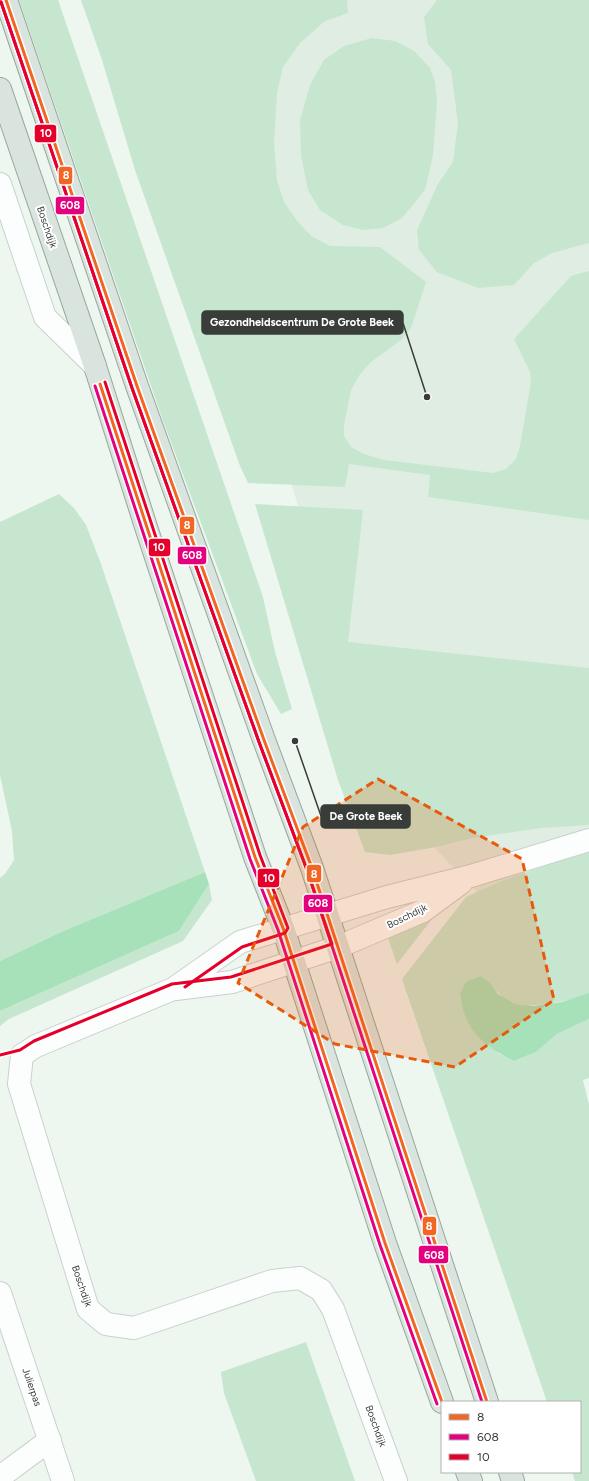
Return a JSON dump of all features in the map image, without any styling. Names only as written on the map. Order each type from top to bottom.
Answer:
[{"type":"main road","points":[[6,0],[136,386],[312,868],[487,1401]]},
{"type":"main road","name":"Boschdijk","points":[[0,89],[94,366],[255,857],[283,928],[385,1243],[442,1401]]},
{"type":"street","name":"Boschdijk","points":[[0,184],[45,317],[94,366]]},
{"type":"street","name":"Boschdijk","points":[[396,1481],[333,1309],[321,1290],[300,1278],[272,1281],[134,1328],[106,1324],[88,1309],[19,1084],[22,1056],[36,1046],[173,989],[240,942],[387,897],[471,876],[589,840]]},
{"type":"street","name":"Boschdijk","points":[[173,989],[232,982],[338,948],[423,911],[471,876]]},
{"type":"street","name":"Julierpas","points":[[0,1293],[63,1481]]},
{"type":"street","points":[[0,1477],[50,1440]]},
{"type":"highlighted area","points":[[378,779],[522,859],[554,1000],[455,1067],[335,1044],[238,983],[303,827]]},
{"type":"shaded area","points":[[19,0],[58,0],[263,597],[275,652],[292,709],[281,714],[257,674],[162,418]]},
{"type":"shaded area","points":[[81,0],[347,0],[348,13],[325,21],[300,43],[283,67],[277,92],[274,143],[277,181],[284,202],[298,222],[311,236],[330,246],[380,247],[426,282],[411,328],[401,340],[371,362],[360,374],[351,390],[344,425],[344,436],[351,447],[364,454],[384,460],[493,473],[506,469],[516,459],[520,446],[531,382],[530,372],[514,339],[571,276],[589,271],[589,520],[428,497],[430,475],[349,464],[345,487],[248,483],[240,466],[135,170],[102,60]]},
{"type":"shaded area","points":[[146,0],[589,0],[589,1012],[385,795]]},
{"type":"shaded area","points":[[437,0],[589,0],[589,243],[552,253],[534,263],[514,285],[478,288],[437,272],[419,250],[417,230],[438,184],[453,162],[458,123],[451,70],[428,44],[424,17]]},
{"type":"shaded area","points":[[372,38],[395,41],[414,51],[430,68],[435,82],[437,101],[433,155],[425,190],[402,218],[383,228],[363,230],[343,225],[320,210],[308,190],[301,156],[300,120],[310,85],[324,60],[344,46]]},
{"type":"shaded area","points":[[59,494],[74,508],[86,525],[101,564],[205,872],[61,932],[0,961],[0,878],[5,874],[14,860],[12,831],[0,775],[0,522]]},
{"type":"shaded area","points":[[255,504],[363,510],[348,642],[589,668],[589,825],[541,828],[472,838],[436,847],[390,855],[365,852],[338,780]]},
{"type":"shaded area","points":[[589,850],[589,993],[564,1001],[522,1005],[515,1004],[505,998],[491,984],[498,1053],[514,1061],[536,1052],[557,1034],[589,1019],[589,1078],[583,1080],[589,1105],[589,1481],[575,1481],[572,1473],[581,1473],[581,1401],[547,1401],[402,979],[466,897],[499,882]]},
{"type":"shaded area","points":[[205,872],[209,884],[179,931],[0,1011],[0,961],[61,932]]},
{"type":"shaded area","points":[[209,884],[212,900],[183,941],[9,1019],[0,1026],[0,1011],[179,931]]},
{"type":"shaded area","points":[[439,910],[397,964],[387,935]]},
{"type":"shaded area","points":[[481,976],[491,984],[498,994],[515,1004],[534,1006],[562,1002],[589,993],[589,1019],[557,1034],[536,1052],[514,1061],[499,1053],[479,1037],[473,1030],[463,1010],[460,994],[466,982]]},
{"type":"shaded area","points":[[306,1342],[355,1481],[256,1481],[224,1393],[221,1372]]},
{"type":"transit line","name":"8","points":[[6,0],[137,386],[264,740],[312,868],[487,1401]]},
{"type":"transit line","name":"608","points":[[1,2],[132,388],[259,742],[307,870],[482,1401]]},
{"type":"transit line","name":"10","points":[[0,1055],[20,1050],[34,1041],[172,984],[231,977],[332,944],[307,870],[259,742],[132,388],[1,2]]},
{"type":"transit line","name":"10","points":[[105,382],[260,855],[288,928],[285,933],[242,947],[185,987]]},
{"type":"transit line","name":"8","points":[[100,384],[255,857],[283,928],[385,1243],[442,1401]]},
{"type":"transit line","name":"608","points":[[95,386],[250,859],[278,930],[380,1245],[437,1404]]},
{"type":"place","name":"Gezondheidscentrum De Grote Beek","points":[[427,397]]},
{"type":"place","name":"De Grote Beek","points":[[295,741]]}]
